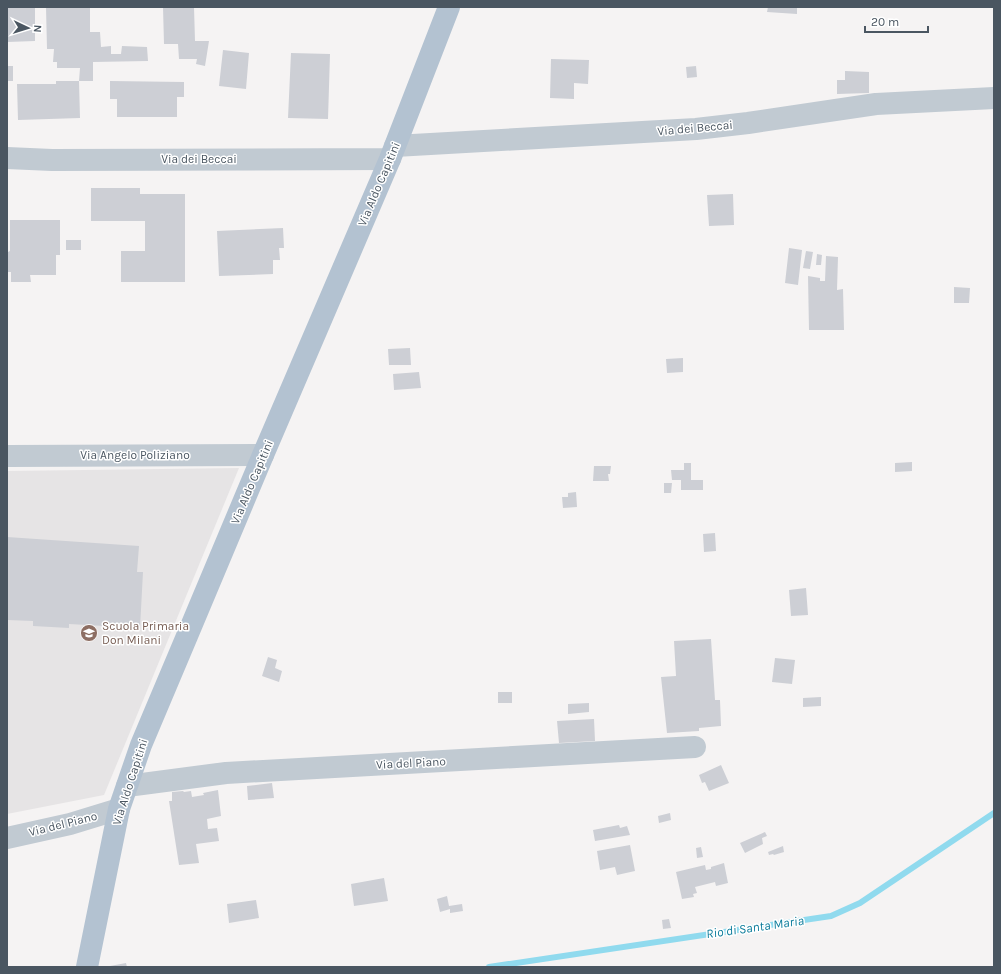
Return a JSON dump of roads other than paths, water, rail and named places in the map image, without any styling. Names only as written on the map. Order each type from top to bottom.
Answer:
[{"type":"main road","name":"Via Aldo Capitini","points":[[87,967],[120,809],[140,745],[392,152],[445,8]]},
{"type":"street","name":"Via dei Beccai","points":[[7,158],[52,160],[392,152],[696,129],[748,123],[876,104],[994,98]]},
{"type":"street","name":"Via Angelo Poliziano","points":[[7,456],[263,455]]},
{"type":"street","name":"Via del Piano","points":[[127,786],[226,774],[694,747]]},
{"type":"street","name":"Via del Piano","points":[[7,838],[70,824],[120,809]]},
{"type":"waterway","name":"Rio di Santa Maria","points":[[489,967],[831,916],[860,903],[994,813]]},
{"type":"place","name":"Scuola Primaria Don Milani","points":[[89,633]]}]
